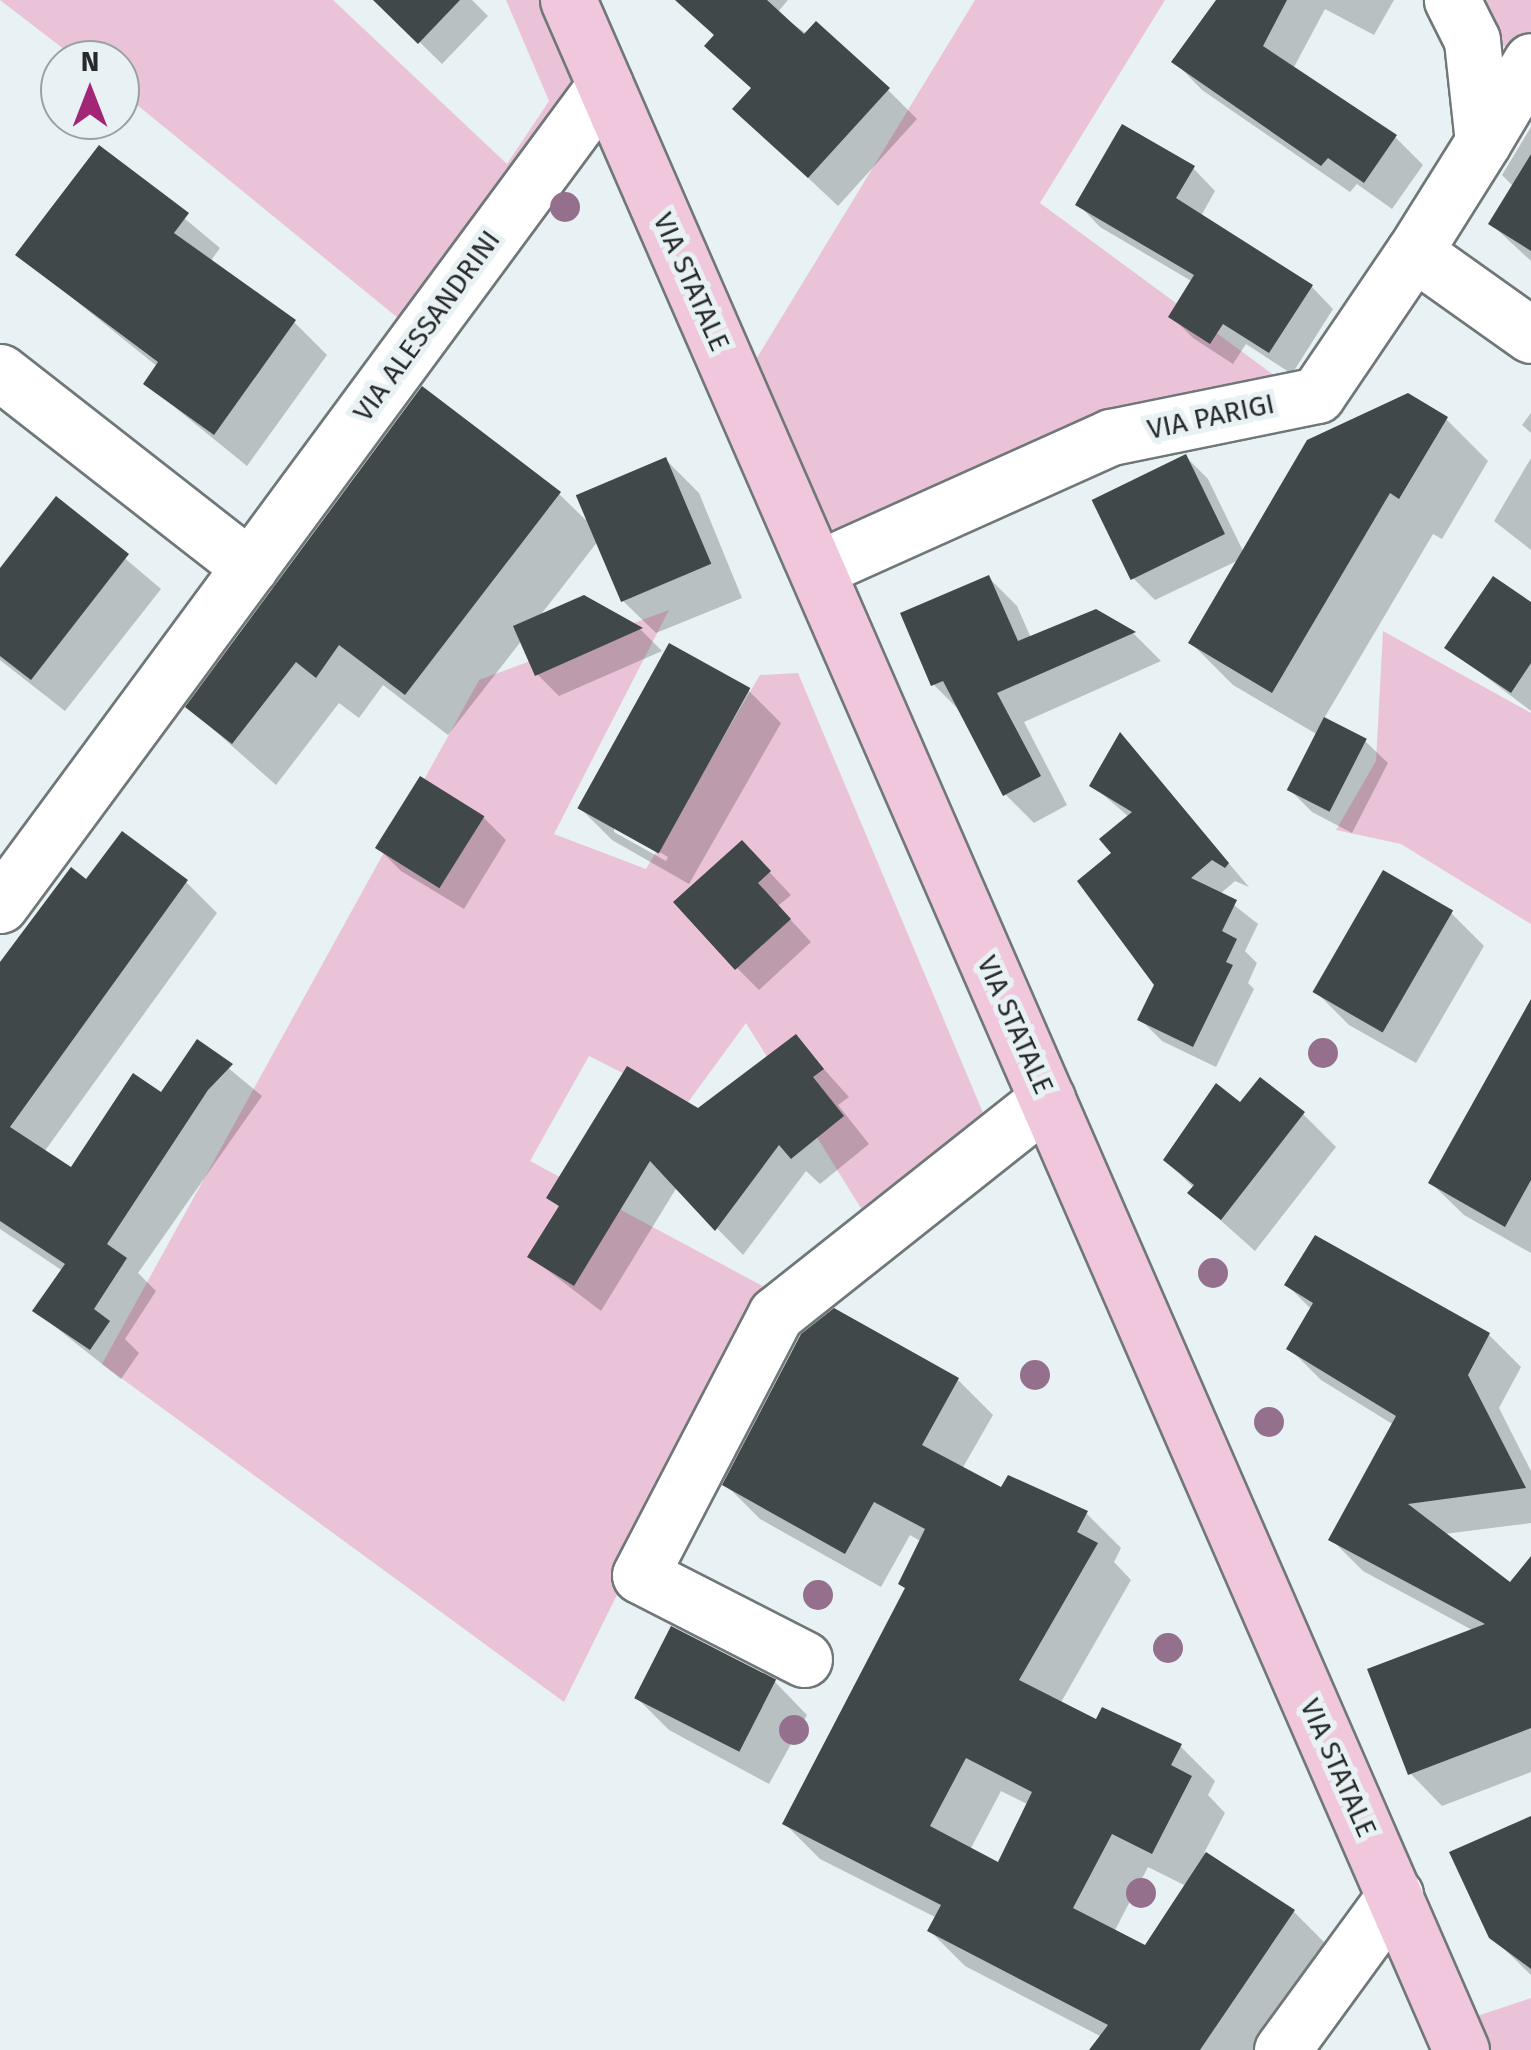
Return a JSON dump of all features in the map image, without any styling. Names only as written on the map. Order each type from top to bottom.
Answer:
[{"type":"main road","name":"VIA STATALE","points":[[568,0],[1462,2050]]},
{"type":"street","points":[[1452,0],[1472,40],[1483,142]]},
{"type":"street","name":"VIA PARIGI","points":[[816,569],[1111,437],[1317,395],[1414,252],[1531,61]]},
{"type":"street","name":"VIA ALESSANDRINI","points":[[0,906],[605,85]]},
{"type":"street","points":[[1414,252],[1531,335]]},
{"type":"street","points":[[0,372],[250,567]]},
{"type":"street","points":[[804,1659],[640,1575],[776,1314],[1048,1098]]},
{"type":"street","points":[[1282,2050],[1395,1894]]},
{"type":"shaded area","points":[[0,0],[333,0],[507,164],[549,101],[506,0],[565,0],[602,82],[420,336],[140,107],[140,40],[52,40]]},
{"type":"shaded area","points":[[975,0],[1165,0],[1040,203],[1286,384],[824,549],[752,366]]},
{"type":"shaded area","points":[[1471,0],[1531,0],[1531,61],[1502,45]]},
{"type":"shaded area","points":[[669,610],[554,834],[646,869],[760,675],[798,673],[989,1127],[867,1218],[746,1023],[686,1105],[589,1056],[530,1161],[768,1289],[564,1702],[102,1364],[479,680]]},
{"type":"shaded area","points":[[1383,631],[1531,713],[1531,924],[1401,844],[1336,830],[1376,761]]},
{"type":"shaded area","points":[[1531,1998],[1531,2050],[1484,2050],[1471,2018]]},
{"type":"building","points":[[373,0],[460,0],[418,44]]},
{"type":"building","points":[[675,0],[767,0],[804,34],[816,21],[890,88],[808,178],[732,109],[751,88],[704,46],[714,35]]},
{"type":"building","points":[[1216,0],[1287,0],[1263,46],[1397,135],[1364,183],[1328,158],[1321,166],[1171,62]]},
{"type":"building","points":[[1122,124],[1195,166],[1176,198],[1313,285],[1269,353],[1223,324],[1210,344],[1168,317],[1194,275],[1075,205]]},
{"type":"building","points":[[99,145],[189,213],[174,233],[296,320],[214,435],[143,384],[158,362],[15,255]]},
{"type":"building","points":[[1531,154],[1531,251],[1488,224]]},
{"type":"building","points":[[422,386],[561,492],[405,695],[339,645],[316,678],[296,662],[232,744],[185,707]]},
{"type":"building","points":[[1408,393],[1448,417],[1399,499],[1390,493],[1272,693],[1188,643],[1307,440]]},
{"type":"building","points":[[1186,454],[1225,534],[1131,580],[1092,500]]},
{"type":"building","points":[[666,457],[711,564],[621,602],[576,495]]},
{"type":"building","points":[[56,496],[129,554],[31,680],[0,656],[0,568]]},
{"type":"building","points":[[989,575],[1018,641],[1096,609],[1136,632],[997,693],[1041,776],[1003,796],[943,681],[931,686],[900,613]]},
{"type":"building","points":[[1493,576],[1531,602],[1531,663],[1511,693],[1444,648]]},
{"type":"building","points":[[584,595],[643,628],[535,676],[513,626]]},
{"type":"building","points":[[669,643],[750,688],[659,853],[577,808]]},
{"type":"building","points":[[1324,717],[1367,739],[1330,812],[1287,790]]},
{"type":"building","points":[[1120,732],[1229,863],[1225,868],[1212,860],[1191,878],[1237,900],[1222,931],[1237,939],[1226,962],[1233,965],[1193,1047],[1137,1020],[1154,985],[1077,881],[1111,853],[1099,839],[1132,812],[1089,786]]},
{"type":"building","points":[[420,776],[484,816],[439,888],[375,848]]},
{"type":"building","points":[[122,831],[188,880],[10,1127],[71,1167],[133,1073],[161,1092],[197,1039],[233,1064],[208,1090],[107,1244],[127,1258],[94,1309],[110,1321],[90,1350],[32,1311],[65,1264],[0,1221],[0,962],[71,867],[86,879]]},
{"type":"building","points":[[742,840],[771,871],[758,883],[791,919],[735,970],[673,902]]},
{"type":"building","points":[[1383,870],[1453,910],[1383,1033],[1312,992]]},
{"type":"building","points":[[1531,999],[1531,1180],[1505,1227],[1428,1183]]},
{"type":"building","points":[[796,1034],[824,1069],[813,1077],[844,1116],[791,1159],[779,1145],[715,1231],[650,1161],[574,1286],[527,1257],[559,1206],[546,1198],[627,1066],[698,1108]]},
{"type":"building","points":[[1260,1077],[1305,1112],[1221,1220],[1187,1193],[1194,1185],[1163,1160],[1216,1083],[1240,1102]]},
{"type":"building","points":[[1315,1235],[1490,1333],[1468,1375],[1526,1488],[1408,1504],[1510,1582],[1531,1556],[1531,1728],[1408,1775],[1367,1669],[1485,1624],[1328,1540],[1396,1416],[1286,1349],[1313,1303],[1284,1285]]},
{"type":"building","points":[[834,1308],[959,1378],[922,1445],[1001,1487],[1008,1475],[1088,1511],[1077,1532],[1098,1543],[1019,1680],[1096,1719],[1102,1707],[1182,1744],[1171,1765],[1192,1776],[1152,1854],[1112,1834],[1073,1908],[1145,1945],[1206,1852],[1295,1910],[1200,2050],[1089,2050],[1108,2025],[927,1931],[941,1905],[782,1824],[905,1588],[898,1584],[925,1529],[874,1502],[845,1554],[722,1485],[801,1334]],"holes":[[[966,1758],[1032,1792],[998,1862],[930,1826]]]},
{"type":"building","points":[[671,1626],[776,1680],[739,1752],[634,1698]]},
{"type":"building","points":[[1531,1816],[1531,1969],[1489,1938],[1449,1852]]}]
